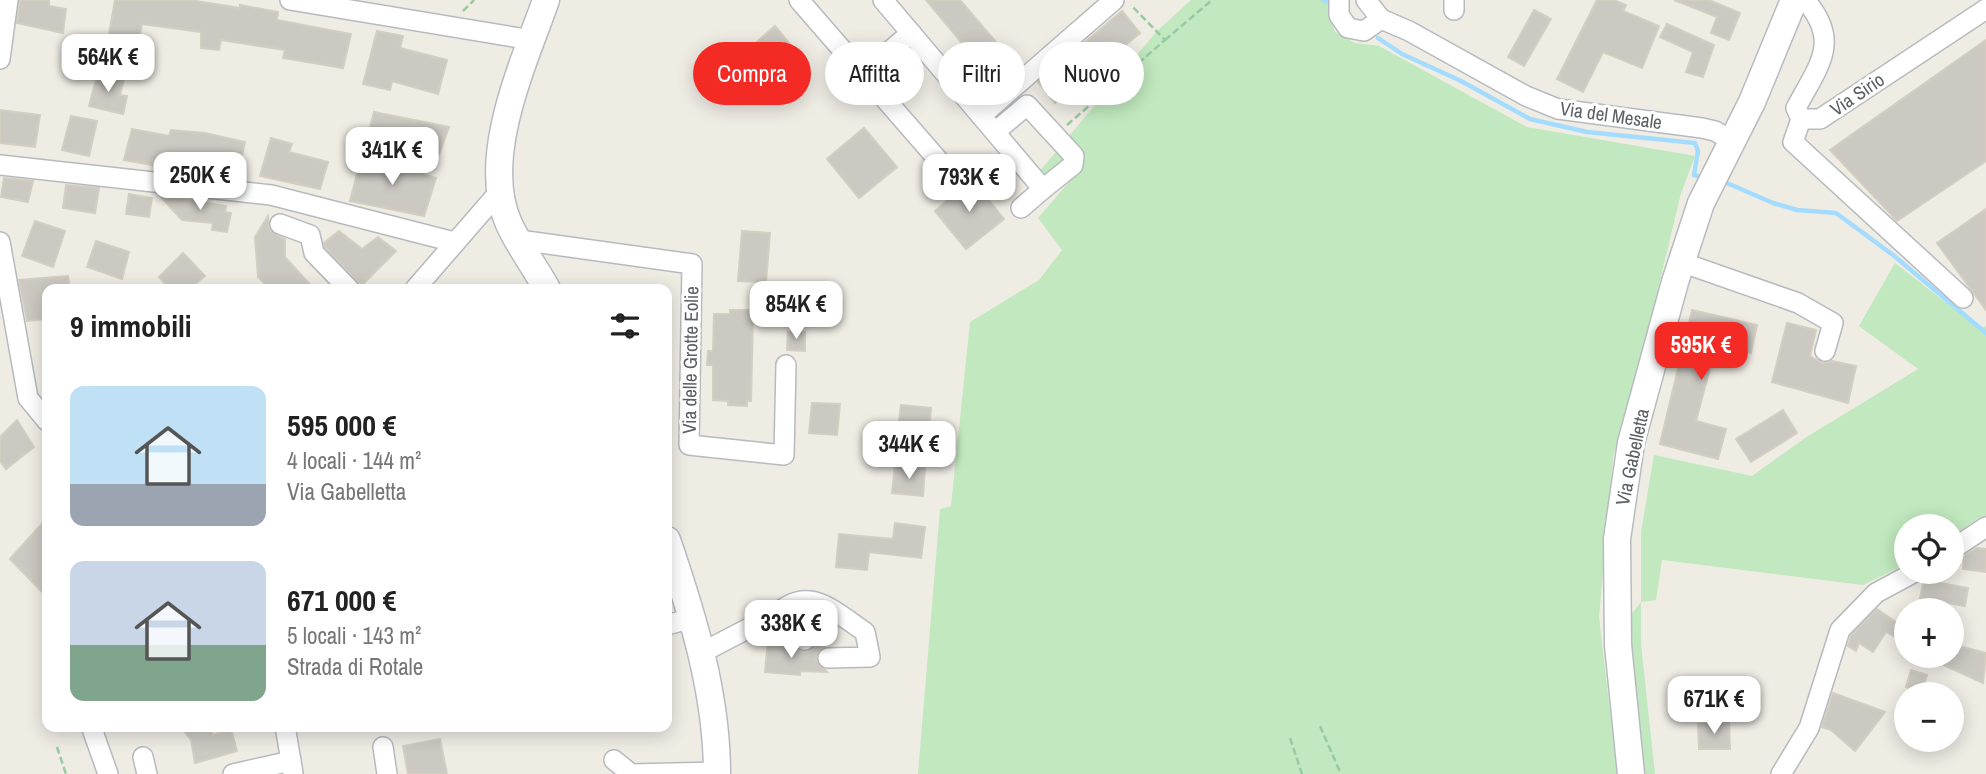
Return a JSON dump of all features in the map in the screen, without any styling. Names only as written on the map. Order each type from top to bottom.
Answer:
[{"type":"street","points":[[0,59],[8,0]]},
{"type":"street","points":[[290,0],[532,40]]},
{"type":"street","points":[[544,284],[514,232],[500,191],[501,140],[546,0]]},
{"type":"street","points":[[799,0],[836,42]]},
{"type":"street","points":[[883,0],[1043,189]]},
{"type":"street","points":[[981,116],[1114,0]]},
{"type":"street","points":[[1339,0],[1339,15],[1348,28],[1364,31],[1381,19]]},
{"type":"street","name":"Via del Mesale","points":[[1366,0],[1381,19],[1409,31],[1526,96],[1558,109],[1702,128],[1715,131],[1732,141]]},
{"type":"street","name":"Via Gabelletta","points":[[1631,774],[1618,645],[1617,539],[1631,443],[1681,262],[1701,203],[1762,79],[1794,0]]},
{"type":"street","name":"Via Sirio","points":[[1805,0],[1824,26],[1826,44],[1796,108],[1801,119],[1820,119],[1986,9]]},
{"type":"street","points":[[900,42],[911,33]]},
{"type":"street","points":[[891,105],[939,161]]},
{"type":"street","points":[[995,132],[1027,105],[1074,156],[1073,165],[1021,208]]},
{"type":"street","points":[[1801,119],[1793,142],[1963,298]]},
{"type":"street","points":[[0,165],[271,195],[454,242]]},
{"type":"street","points":[[419,284],[471,220],[500,191]]},
{"type":"street","points":[[471,220],[514,232]]},
{"type":"street","points":[[280,224],[310,235],[314,253],[344,284]]},
{"type":"street","name":"Via delle Grotte Eolie","points":[[514,232],[692,264],[689,444],[784,456],[786,365]]},
{"type":"street","points":[[0,242],[28,398],[42,415]]},
{"type":"street","points":[[1681,262],[1798,303],[1833,323],[1825,351]]},
{"type":"street","points":[[1964,541],[1986,527]]},
{"type":"street","points":[[614,760],[630,774],[717,773],[717,730],[701,653],[679,621],[672,574]]},
{"type":"street","points":[[1782,774],[1809,728],[1840,630],[1876,593],[1894,583]]},
{"type":"street","points":[[765,626],[778,610],[801,601],[818,600],[865,632],[870,657],[828,659]]},
{"type":"street","points":[[701,653],[751,626],[765,626],[805,640]]},
{"type":"street","points":[[93,732],[108,774]]},
{"type":"street","points":[[233,774],[292,768],[286,732]]},
{"type":"street","points":[[383,747],[387,774]]},
{"type":"path","points":[[1126,0],[1165,40]]},
{"type":"path","points":[[1055,135],[1212,0]]},
{"type":"path","points":[[1320,726],[1342,774]]},
{"type":"path","points":[[1290,738],[1302,774]]},
{"type":"path","points":[[57,747],[66,774]]},
{"type":"green space","points":[[1191,0],[1331,0],[1329,13],[1335,32],[1355,43],[1379,46],[1527,127],[1695,156],[1681,193],[1646,339],[1613,457],[1599,617],[1617,774],[918,774],[940,509],[951,506],[970,322],[1039,280],[1062,250],[1038,218],[1082,167],[1034,178],[1095,105],[1144,105],[1144,47]]},
{"type":"green space","points":[[1895,263],[1980,329],[1986,326],[1986,519],[1983,521],[1979,518],[1964,528],[1964,514],[1894,514],[1894,570],[1863,585],[1662,560],[1656,600],[1641,602],[1641,532],[1654,455],[1752,476],[1805,438],[1918,369],[1859,326]]},
{"type":"green space","points":[[1641,602],[1641,644],[1655,774],[1645,774],[1636,714],[1630,616]]},
{"type":"building","points":[[20,0],[49,0],[49,6],[66,9],[63,33],[17,23]]},
{"type":"building","points":[[115,0],[190,0],[240,8],[240,5],[278,12],[277,20],[351,34],[343,68],[283,58],[285,50],[221,40],[219,50],[201,48],[201,32],[142,24],[138,45],[108,40]]},
{"type":"building","points":[[926,0],[960,0],[996,42],[961,42]]},
{"type":"building","points":[[1597,0],[1614,0],[1626,5],[1623,11],[1659,26],[1642,68],[1603,52],[1583,92],[1557,79]]},
{"type":"building","points":[[1674,0],[1709,0],[1740,13],[1729,40],[1711,33],[1717,17]]},
{"type":"building","points":[[1534,10],[1551,19],[1524,66],[1508,57]]},
{"type":"building","points":[[1122,11],[1140,33],[1129,42],[1085,42]]},
{"type":"building","points":[[1667,24],[1714,45],[1703,77],[1686,72],[1693,52],[1660,37]]},
{"type":"building","points":[[775,26],[788,42],[756,42]]},
{"type":"building","points":[[377,31],[403,36],[400,48],[447,60],[438,94],[392,81],[390,90],[363,84]]},
{"type":"building","points":[[1986,40],[1986,161],[1897,221],[1830,150]]},
{"type":"building","points":[[98,72],[124,79],[120,95],[127,96],[123,114],[89,106]]},
{"type":"building","points":[[0,110],[40,115],[35,147],[0,143]]},
{"type":"building","points":[[374,112],[449,127],[439,154],[368,136]]},
{"type":"building","points":[[71,116],[97,121],[89,156],[62,150]]},
{"type":"building","points":[[864,128],[897,167],[859,198],[827,159]]},
{"type":"building","points":[[132,129],[169,136],[171,130],[205,133],[245,142],[238,175],[188,169],[153,160],[152,165],[124,160]]},
{"type":"building","points":[[271,138],[292,144],[289,152],[328,162],[320,189],[260,176]]},
{"type":"building","points":[[362,155],[436,178],[424,216],[350,201]]},
{"type":"building","points":[[4,178],[33,181],[28,202],[1,197]]},
{"type":"building","points":[[972,179],[1004,219],[966,249],[935,211]]},
{"type":"building","points":[[66,185],[99,188],[95,213],[63,208]]},
{"type":"building","points":[[129,194],[152,198],[149,217],[126,214]]},
{"type":"building","points":[[159,195],[226,206],[225,212],[231,213],[227,232],[212,230],[213,223],[182,220]]},
{"type":"building","points":[[1986,209],[1986,310],[1937,243]]},
{"type":"building","points":[[268,216],[270,231],[285,239],[285,257],[309,284],[265,284],[258,277],[255,237]]},
{"type":"building","points":[[35,221],[65,231],[53,267],[22,256]]},
{"type":"building","points":[[339,231],[362,249],[378,237],[396,251],[363,284],[359,284],[324,243]]},
{"type":"building","points":[[742,231],[770,233],[766,282],[738,281]]},
{"type":"building","points":[[96,241],[129,252],[122,279],[87,267]]},
{"type":"building","points":[[183,253],[205,276],[196,284],[165,284],[159,277]]},
{"type":"building","points":[[68,276],[69,284],[42,284],[42,320],[27,321],[19,280]]},
{"type":"building","points":[[730,310],[750,310],[750,316],[753,316],[751,401],[747,401],[747,406],[728,405],[728,401],[713,400],[713,365],[707,365],[708,351],[713,351],[714,314],[730,314]]},
{"type":"building","points":[[1692,310],[1757,325],[1751,353],[1716,345],[1696,421],[1726,429],[1718,459],[1660,444]]},
{"type":"building","points":[[1787,323],[1816,330],[1810,356],[1822,363],[1832,361],[1856,366],[1848,403],[1772,382]]},
{"type":"building","points":[[788,332],[805,332],[805,351],[787,350]]},
{"type":"building","points":[[812,403],[840,404],[837,435],[809,433]]},
{"type":"building","points":[[901,405],[931,408],[928,440],[897,437]]},
{"type":"building","points":[[1783,410],[1797,433],[1751,462],[1736,439]]},
{"type":"building","points":[[17,420],[34,447],[6,469],[0,461],[0,437]]},
{"type":"building","points":[[895,465],[925,468],[923,496],[892,493]]},
{"type":"building","points":[[895,523],[925,527],[921,558],[869,552],[867,570],[836,567],[839,534],[893,539]]},
{"type":"building","points":[[42,524],[42,592],[10,559]]},
{"type":"building","points":[[1977,548],[1986,549],[1986,572],[1964,569],[1964,556]]},
{"type":"building","points":[[1923,584],[1968,588],[1965,606],[1964,598],[1920,598]]},
{"type":"building","points":[[1877,609],[1894,621],[1894,636],[1886,632],[1873,652],[1859,643],[1856,651],[1848,646],[1851,636]]},
{"type":"building","points":[[768,640],[802,652],[808,652],[815,646],[824,647],[818,652],[816,659],[827,672],[800,671],[800,675],[765,672]]},
{"type":"building","points":[[1964,647],[1986,653],[1983,683],[1950,668],[1964,668]]},
{"type":"building","points":[[1911,670],[1927,675],[1925,682],[1907,682]]},
{"type":"building","points":[[1833,693],[1885,712],[1855,751],[1831,730],[1822,727]]},
{"type":"building","points":[[1729,723],[1730,749],[1699,749],[1698,724]]},
{"type":"building","points":[[185,732],[212,732],[213,735],[232,732],[237,751],[195,763],[191,740]]},
{"type":"building","points":[[440,739],[447,774],[408,774],[403,746]]},
{"type":"waterway","points":[[1378,38],[1402,54],[1461,81],[1530,119],[1587,132],[1695,143],[1698,151],[1694,175],[1705,178]]},
{"type":"waterway","points":[[1727,183],[1773,203],[1797,210],[1836,213],[1893,255],[1986,333]]}]
